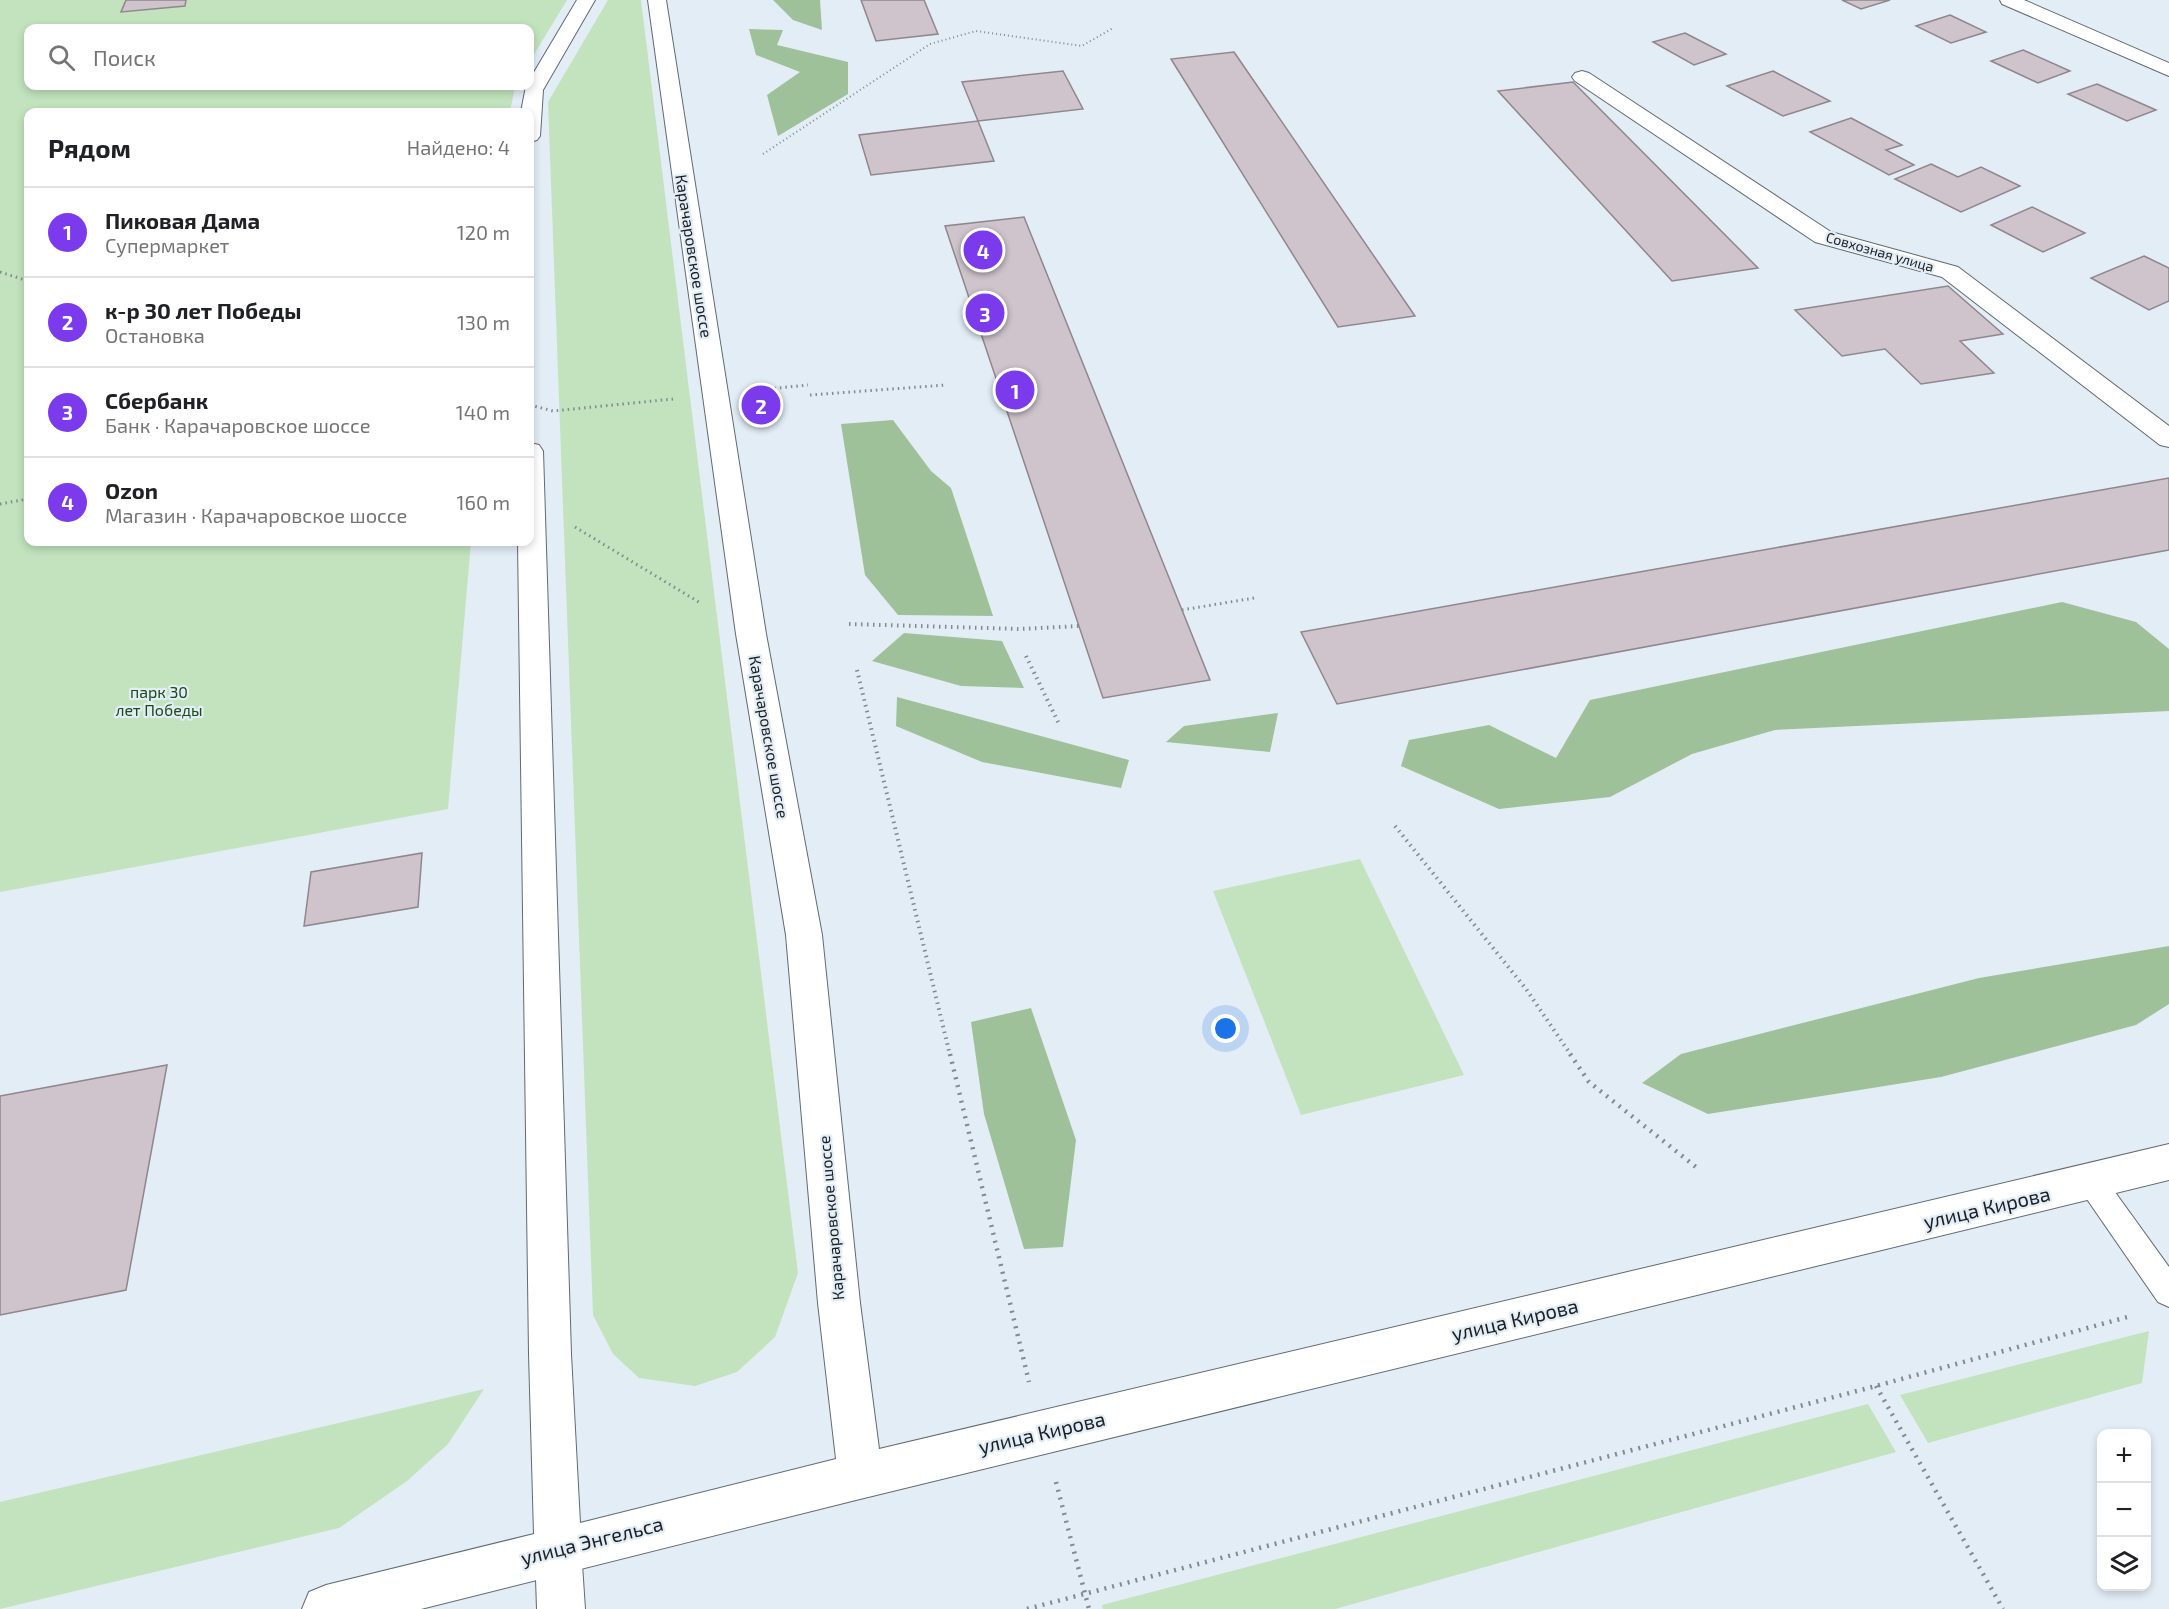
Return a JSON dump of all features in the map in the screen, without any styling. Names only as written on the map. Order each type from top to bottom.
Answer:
[{"type":"street","points":[[534,88],[586,0]]},
{"type":"street","name":"Карачаровское шоссе","points":[[657,0],[751,634],[804,935],[840,1303],[860,1476]]},
{"type":"street","points":[[2009,0],[2169,70]]},
{"type":"street","name":"Совхозная улица","points":[[1582,76],[1822,237],[1950,272],[2169,439]]},
{"type":"street","points":[[532,108],[533,90]]},
{"type":"street","points":[[532,546],[550,1354],[561,1609]]},
{"type":"street","name":"улица Кирова","points":[[860,1476],[2092,1183],[2169,1162]]},
{"type":"street","name":"улица Энгельса","points":[[326,1609],[558,1549],[860,1476]]},
{"type":"lane","points":[[2092,1183],[2169,1292]]},
{"type":"path","points":[[763,154],[930,44],[976,31],[1082,46],[1113,28]]},
{"type":"path","points":[[0,272],[24,280]]},
{"type":"path","points":[[534,406],[553,411],[808,385]]},
{"type":"path","points":[[810,395],[946,385]]},
{"type":"path","points":[[0,504],[24,500]]},
{"type":"path","points":[[534,502],[751,634]]},
{"type":"path","points":[[1182,610],[1254,598]]},
{"type":"path","points":[[849,624],[1020,629],[1079,626]]},
{"type":"path","points":[[1026,656],[1060,726]]},
{"type":"path","points":[[857,670],[1016,1335],[1089,1609]]},
{"type":"path","points":[[1395,826],[1526,989],[1589,1082],[1696,1167]]},
{"type":"path","points":[[1027,1609],[1876,1386],[2135,1315]]},
{"type":"path","points":[[1876,1386],[2003,1609]]},
{"type":"green space","name":"парк 30 лет Победы","points":[[0,0],[567,0],[534,54],[534,24],[24,24],[24,90],[514,90],[511,108],[24,108],[24,546],[471,546],[448,809],[0,892]]},
{"type":"green space","points":[[608,0],[641,0],[798,1273],[775,1337],[737,1372],[695,1386],[639,1378],[613,1354],[593,1315],[548,102]]},
{"type":"green space","points":[[773,0],[820,0],[822,30],[793,20]]},
{"type":"green space","points":[[749,29],[783,30],[777,45],[848,62],[848,94],[778,136],[767,95],[800,72],[756,55]]},
{"type":"green space","points":[[893,420],[931,471],[951,488],[993,616],[898,615],[865,575],[841,424]]},
{"type":"green space","points":[[2062,602],[2136,622],[2169,649],[2169,711],[1775,730],[1692,754],[1610,797],[1499,809],[1401,766],[1409,740],[1489,725],[1556,758],[1590,700]]},
{"type":"green space","points":[[904,633],[1002,641],[1024,688],[961,686],[872,661]]},
{"type":"green space","points":[[897,697],[1129,760],[1121,788],[982,762],[896,726]]},
{"type":"green space","points":[[1278,713],[1270,752],[1166,742],[1184,726]]},
{"type":"green space","points":[[1360,859],[1464,1075],[1301,1115],[1213,891]]},
{"type":"green space","points":[[2169,946],[2169,1004],[2136,1025],[1941,1077],[1708,1114],[1642,1083],[1681,1054],[1979,978]]},
{"type":"green space","points":[[1031,1008],[1076,1140],[1063,1247],[1024,1249],[984,1114],[971,1022]]},
{"type":"green space","points":[[2149,1331],[2142,1383],[1928,1443],[1900,1395]]},
{"type":"green space","points":[[484,1389],[448,1444],[407,1481],[339,1528],[0,1609],[0,1502]]},
{"type":"green space","points":[[1868,1404],[1896,1452],[1335,1609],[1103,1609],[1102,1605]]},
{"type":"building","points":[[126,0],[186,0],[185,6],[121,12]]},
{"type":"building","points":[[861,0],[924,0],[938,34],[876,41]]},
{"type":"building","points":[[1842,0],[1890,0],[1861,9]]},
{"type":"building","points":[[1950,15],[1986,32],[1951,43],[1916,26]]},
{"type":"building","points":[[1685,33],[1726,54],[1694,65],[1653,42]]},
{"type":"building","points":[[2023,50],[2070,71],[2038,83],[1991,61]]},
{"type":"building","points":[[1234,52],[1415,316],[1338,327],[1171,59]]},
{"type":"building","points":[[1063,71],[1083,109],[978,121],[962,82]]},
{"type":"building","points":[[1773,71],[1830,101],[1783,116],[1727,86]]},
{"type":"building","points":[[1573,82],[1758,268],[1672,281],[1498,91]]},
{"type":"building","points":[[2097,84],[2156,110],[2127,121],[2068,94]]},
{"type":"building","points":[[1851,118],[1902,145],[1886,150],[1914,165],[1889,175],[1810,132]]},
{"type":"building","points":[[978,121],[994,161],[871,175],[859,135]]},
{"type":"building","points":[[1931,164],[1958,177],[1981,167],[2020,186],[1961,212],[1895,179]]},
{"type":"building","points":[[2032,207],[2085,233],[2043,252],[1991,225]]},
{"type":"building","points":[[1024,217],[1210,680],[1103,698],[945,226]]},
{"type":"building","points":[[2144,256],[2169,268],[2169,301],[2149,310],[2091,278]]},
{"type":"building","points":[[1948,286],[2003,334],[1960,341],[1994,373],[1921,384],[1885,349],[1842,356],[1795,310]]},
{"type":"building","points":[[2169,478],[2169,550],[1337,704],[1301,632]]},
{"type":"building","points":[[422,853],[418,907],[304,926],[311,872]]},
{"type":"building","points":[[167,1065],[126,1290],[0,1315],[0,1096]]},
{"type":"place","name":"Ozon","points":[[983,250]]},
{"type":"place","name":"Сбербанк","points":[[985,313]]},
{"type":"place","name":"Пиковая Дама","points":[[1015,390]]},
{"type":"place","name":"к-р 30 лет Победы","points":[[761,405]]}]
